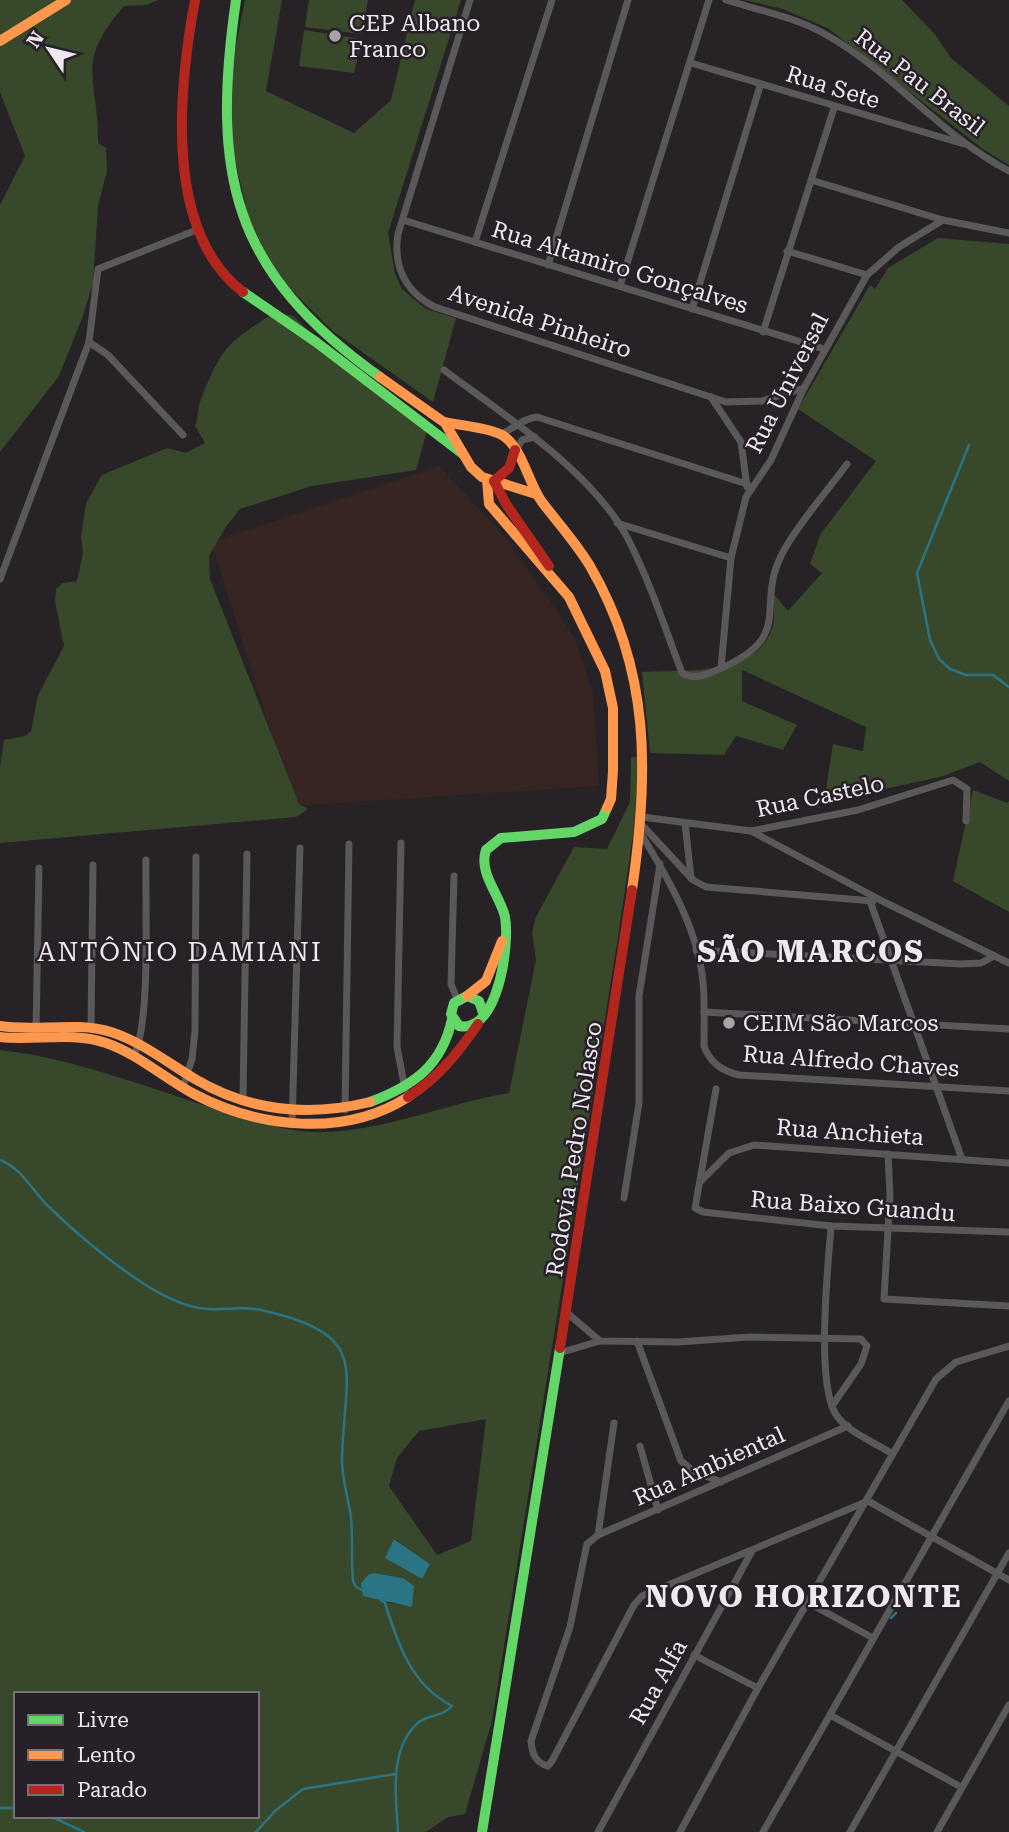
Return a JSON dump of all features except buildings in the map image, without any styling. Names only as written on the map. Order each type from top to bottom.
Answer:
[{"type":"main road","points":[[0,40],[66,0]]},
{"type":"main road","points":[[195,0],[183,75],[180,120],[190,192],[200,229],[211,254],[231,282],[296,326],[467,457],[470,441],[484,431]]},
{"type":"main road","name":"Rodovia Pedro Nolasco","points":[[237,0],[224,86],[223,134],[230,179],[250,235],[272,275],[305,315],[346,350],[445,422],[477,474],[536,495]]},
{"type":"main road","name":"Rodovia Pedro Nolasco","points":[[445,422],[500,435],[512,443],[536,495],[589,564],[622,633],[640,704],[644,753],[642,825],[586,1203],[559,1353],[482,1832]]},
{"type":"main road","points":[[0,1037],[93,1039],[134,1055],[183,1087],[239,1112],[292,1125],[347,1122],[379,1114],[409,1100],[440,1076],[478,1024],[503,964],[506,931],[501,904],[484,863],[488,847],[501,838],[585,829],[602,819],[611,799],[613,708],[609,686],[590,636],[554,576],[489,504],[491,480],[507,474],[514,464],[516,450]]},
{"type":"main road","points":[[0,1026],[107,1030],[140,1043],[207,1085],[243,1099],[293,1111],[345,1110],[370,1103],[404,1088],[444,1053],[452,1008],[485,981],[506,931]]},
{"type":"main road","points":[[462,998],[479,1001],[483,1013]]},
{"type":"main road","points":[[452,1019],[464,1028],[478,1024]]},
{"type":"street","name":"Avenida Pinheiro","points":[[470,0],[397,242],[400,271],[410,288],[428,303],[726,402],[746,403],[775,398],[804,388]]},
{"type":"street","points":[[475,242],[552,0]]},
{"type":"street","points":[[548,265],[628,0]]},
{"type":"street","points":[[620,286],[709,0]]},
{"type":"street","name":"Rua Pau Brasil","points":[[726,0],[807,26],[835,40],[927,110],[964,144],[1009,171]]},
{"type":"street","name":"Rua Sete","points":[[691,64],[964,144]]},
{"type":"street","points":[[692,309],[760,86]]},
{"type":"street","points":[[763,332],[834,108]]},
{"type":"street","points":[[811,180],[943,220],[1009,233]]},
{"type":"street","name":"Rua Altamiro Gonçalves","points":[[404,220],[824,349]]},
{"type":"street","name":"Rua Universal","points":[[721,668],[731,558],[746,497],[771,460],[824,349],[867,275],[899,247],[943,220]]},
{"type":"street","points":[[0,579],[89,342],[98,269],[200,229]]},
{"type":"street","points":[[787,251],[867,275]]},
{"type":"street","points":[[89,342],[108,355],[184,435]]},
{"type":"street","points":[[444,370],[535,437],[582,481],[617,523],[649,584],[681,673],[695,677],[721,668],[755,650],[768,633],[779,561],[847,464]]},
{"type":"street","points":[[710,397],[727,417],[741,442],[747,484],[746,497]]},
{"type":"street","points":[[500,435],[533,417],[548,419],[747,484]]},
{"type":"street","points":[[516,450],[522,440],[535,437]]},
{"type":"street","points":[[617,523],[731,558]]},
{"type":"street","name":"Rua Castelo","points":[[642,825],[685,823],[751,831],[867,808],[953,780],[967,789],[965,821]]},
{"type":"street","points":[[685,823],[691,878]]},
{"type":"street","points":[[642,825],[678,900],[696,950],[703,982],[704,1012],[1009,1029]]},
{"type":"street","points":[[642,825],[698,884],[715,889],[884,902]]},
{"type":"street","points":[[751,831],[884,902],[1009,963]]},
{"type":"street","points":[[401,843],[397,1047],[404,1088],[409,1100]]},
{"type":"street","points":[[345,1110],[349,844]]},
{"type":"street","points":[[292,1125],[300,848]]},
{"type":"street","points":[[243,1099],[247,854]]},
{"type":"street","points":[[183,1087],[195,1031],[196,857]]},
{"type":"street","points":[[134,1055],[140,1043],[146,860]]},
{"type":"street","points":[[624,1198],[639,1103],[639,996],[660,864]]},
{"type":"street","points":[[91,1028],[93,865]]},
{"type":"street","points":[[34,1039],[37,1028],[40,869]]},
{"type":"street","points":[[454,876],[451,984],[462,998]]},
{"type":"street","points":[[870,901],[962,1159]]},
{"type":"street","points":[[696,950],[973,964],[994,956]]},
{"type":"street","name":"Rua Alfredo Chaves","points":[[704,1012],[704,1046],[718,1067],[739,1074],[1009,1091]]},
{"type":"street","points":[[701,1181],[716,1089]]},
{"type":"street","name":"Rua Anchieta","points":[[701,1181],[729,1153],[744,1146],[1009,1163]]},
{"type":"street","points":[[888,1154],[884,1299],[1009,1306]]},
{"type":"street","name":"Rua Baixo Guandu","points":[[701,1181],[695,1208],[718,1216],[831,1226],[1009,1232]]},
{"type":"street","points":[[831,1226],[824,1337],[832,1406],[848,1426],[891,1453]]},
{"type":"street","points":[[566,1312],[600,1341]]},
{"type":"street","points":[[559,1353],[600,1341],[858,1338],[867,1346],[861,1364],[832,1406]]},
{"type":"street","points":[[638,1341],[681,1461],[693,1471],[721,1482]]},
{"type":"street","points":[[680,1832],[758,1688],[936,1379],[949,1365],[1009,1346]]},
{"type":"street","points":[[763,1832],[1009,1401]]},
{"type":"street","points":[[598,1535],[614,1423]]},
{"type":"street","name":"Rua Ambiental","points":[[752,1550],[639,1599],[552,1761],[548,1766],[538,1761],[533,1755],[531,1741],[570,1627],[587,1544],[598,1535],[848,1426]]},
{"type":"street","points":[[639,1446],[659,1510]]},
{"type":"street","points":[[868,1501],[1009,1580]]},
{"type":"street","points":[[752,1550],[868,1501]]},
{"type":"street","name":"Rua Alfa","points":[[598,1832],[752,1550]]},
{"type":"street","points":[[850,1832],[1009,1553]]},
{"type":"street","points":[[807,1602],[873,1639]]},
{"type":"street","points":[[695,1655],[758,1688]]},
{"type":"street","points":[[937,1832],[1009,1705]]},
{"type":"street","points":[[830,1715],[961,1787]]},
{"type":"shaded area","points":[[439,466],[507,539],[575,638],[593,694],[599,786],[294,806],[211,542]]},
{"type":"green space","points":[[0,0],[158,0],[147,5],[124,6],[99,43],[92,72],[98,143],[106,148],[107,171],[98,206],[93,283],[59,376],[0,452],[0,205],[25,156],[0,92]]},
{"type":"green space","points":[[245,0],[282,0],[266,91],[354,133],[391,100],[415,0],[461,0],[388,233],[395,274],[402,289],[426,309],[456,318],[433,402],[334,332],[274,273],[247,212],[229,133],[232,64]]},
{"type":"green space","points":[[309,0],[368,0],[361,34],[305,27]]},
{"type":"green space","points":[[744,0],[902,0],[934,33],[951,58],[1009,106],[1009,165],[983,149],[829,29],[783,9]]},
{"type":"green space","points":[[304,30],[362,39],[354,73],[299,66]]},
{"type":"green space","points":[[938,238],[1009,244],[1009,781],[980,762],[940,777],[824,802],[833,744],[863,751],[866,727],[742,670],[742,701],[797,725],[783,750],[736,736],[724,755],[650,753],[642,672],[715,668],[750,656],[763,645],[772,629],[774,615],[771,591],[788,611],[822,573],[810,564],[820,535],[876,461],[798,409],[870,285],[875,289],[888,268]]},
{"type":"green space","points":[[275,312],[293,316],[319,341],[432,425],[427,431],[416,470],[312,486],[240,509],[209,556],[210,579],[299,804],[308,809],[296,817],[0,843],[0,767],[4,740],[25,736],[31,731],[38,695],[64,646],[55,601],[56,589],[63,583],[77,581],[83,553],[81,537],[86,503],[102,475],[167,448],[186,453],[205,443],[195,426],[200,402],[215,366],[236,339]]},
{"type":"green space","points":[[631,757],[639,757],[634,828],[618,937],[492,1721],[465,1814],[448,1817],[426,1832],[0,1832],[0,1050],[78,1065],[248,1120],[305,1131],[344,1131],[367,1127],[509,1093],[536,960],[532,932],[536,917],[574,847],[607,849],[630,802]],"holes":[[[486,1419],[471,1541],[437,1555],[389,1486],[397,1458],[419,1431]],[[395,1539],[425,1561],[422,1579],[386,1558]],[[374,1573],[403,1578],[412,1606],[389,1603]]]},
{"type":"green space","points":[[973,790],[1007,803],[1009,801],[1009,912],[953,881]]},
{"type":"water","points":[[394,1539],[430,1564],[422,1579],[385,1558]]},
{"type":"water","points":[[374,1573],[403,1578],[414,1586],[412,1607],[363,1596],[361,1583]]},
{"type":"waterway","points":[[969,445],[917,573],[930,640],[939,659],[950,669],[966,675],[993,675],[1009,687]]},
{"type":"waterway","points":[[0,1160],[15,1169],[49,1207],[85,1239],[123,1269],[163,1295],[200,1308],[254,1309],[297,1320],[321,1331],[336,1344],[344,1360],[347,1379],[342,1459],[351,1517],[353,1581],[356,1587],[366,1592]]},
{"type":"waterway","points":[[381,1600],[385,1603],[401,1648],[416,1675],[426,1687],[452,1706],[419,1722],[402,1745],[396,1774],[398,1832]]},
{"type":"waterway","points":[[891,1618],[896,1613]]},
{"type":"waterway","points":[[256,1832],[275,1811],[303,1789],[395,1774]]},
{"type":"waterway","points":[[0,1808],[14,1808]]},
{"type":"waterway","points":[[54,1818],[84,1832]]},
{"type":"traffic: fast","points":[[236,0],[229,62],[227,117],[231,168],[243,214],[262,257],[291,298],[330,338],[380,377]]},
{"type":"traffic: fast","points":[[243,292],[316,342],[463,454]]},
{"type":"traffic: fast","points":[[483,1013],[479,1001],[467,996],[454,1003],[451,1014],[459,1026],[472,1025],[483,1016],[492,1002],[503,966],[505,917],[487,876],[484,859],[486,850],[501,838],[574,832],[602,819],[607,808]]},
{"type":"traffic: fast","points":[[370,1102],[400,1089],[433,1062],[441,1050],[452,1019]]},
{"type":"traffic: fast","points":[[482,1832],[560,1348]]},
{"type":"traffic: slow","points":[[0,41],[66,0]]},
{"type":"traffic: slow","points":[[380,377],[445,423],[471,467],[482,477],[536,494]]},
{"type":"traffic: slow","points":[[445,422],[489,430],[509,441],[520,457],[537,494],[585,558],[610,605],[625,645],[635,684],[640,724],[641,805],[632,890]]},
{"type":"traffic: slow","points":[[487,479],[489,504],[569,597],[605,671],[613,708],[613,771],[611,799],[607,808]]},
{"type":"traffic: slow","points":[[467,996],[486,981],[502,941]]},
{"type":"traffic: slow","points":[[0,1026],[84,1027],[111,1032],[144,1047],[216,1090],[258,1104],[302,1110],[347,1107],[370,1102]]},
{"type":"traffic: slow","points":[[0,1037],[93,1039],[129,1053],[194,1094],[219,1106],[273,1121],[301,1124],[357,1119],[408,1097]]},
{"type":"traffic: jam","points":[[195,0],[184,73],[182,114],[188,195],[200,233],[217,265],[243,292]]},
{"type":"traffic: jam","points":[[494,481],[509,468],[515,450]]},
{"type":"traffic: jam","points":[[494,481],[506,504],[549,566]]},
{"type":"traffic: jam","points":[[560,1348],[632,890]]},
{"type":"traffic: jam","points":[[408,1097],[429,1082],[447,1064],[478,1024]]},
{"type":"place","name":"CEP Albano Franco","points":[[335,36]]},
{"type":"place","name":"CEIM São Marcos","points":[[729,1023]]},
{"type":"district","name":"ANTÔNIO DAMIANI","points":[[180,952]]},
{"type":"district","name":"SÃO MARCOS","points":[[811,952]]},
{"type":"district","name":"NOVO HORIZONTE","points":[[804,1597]]}]
